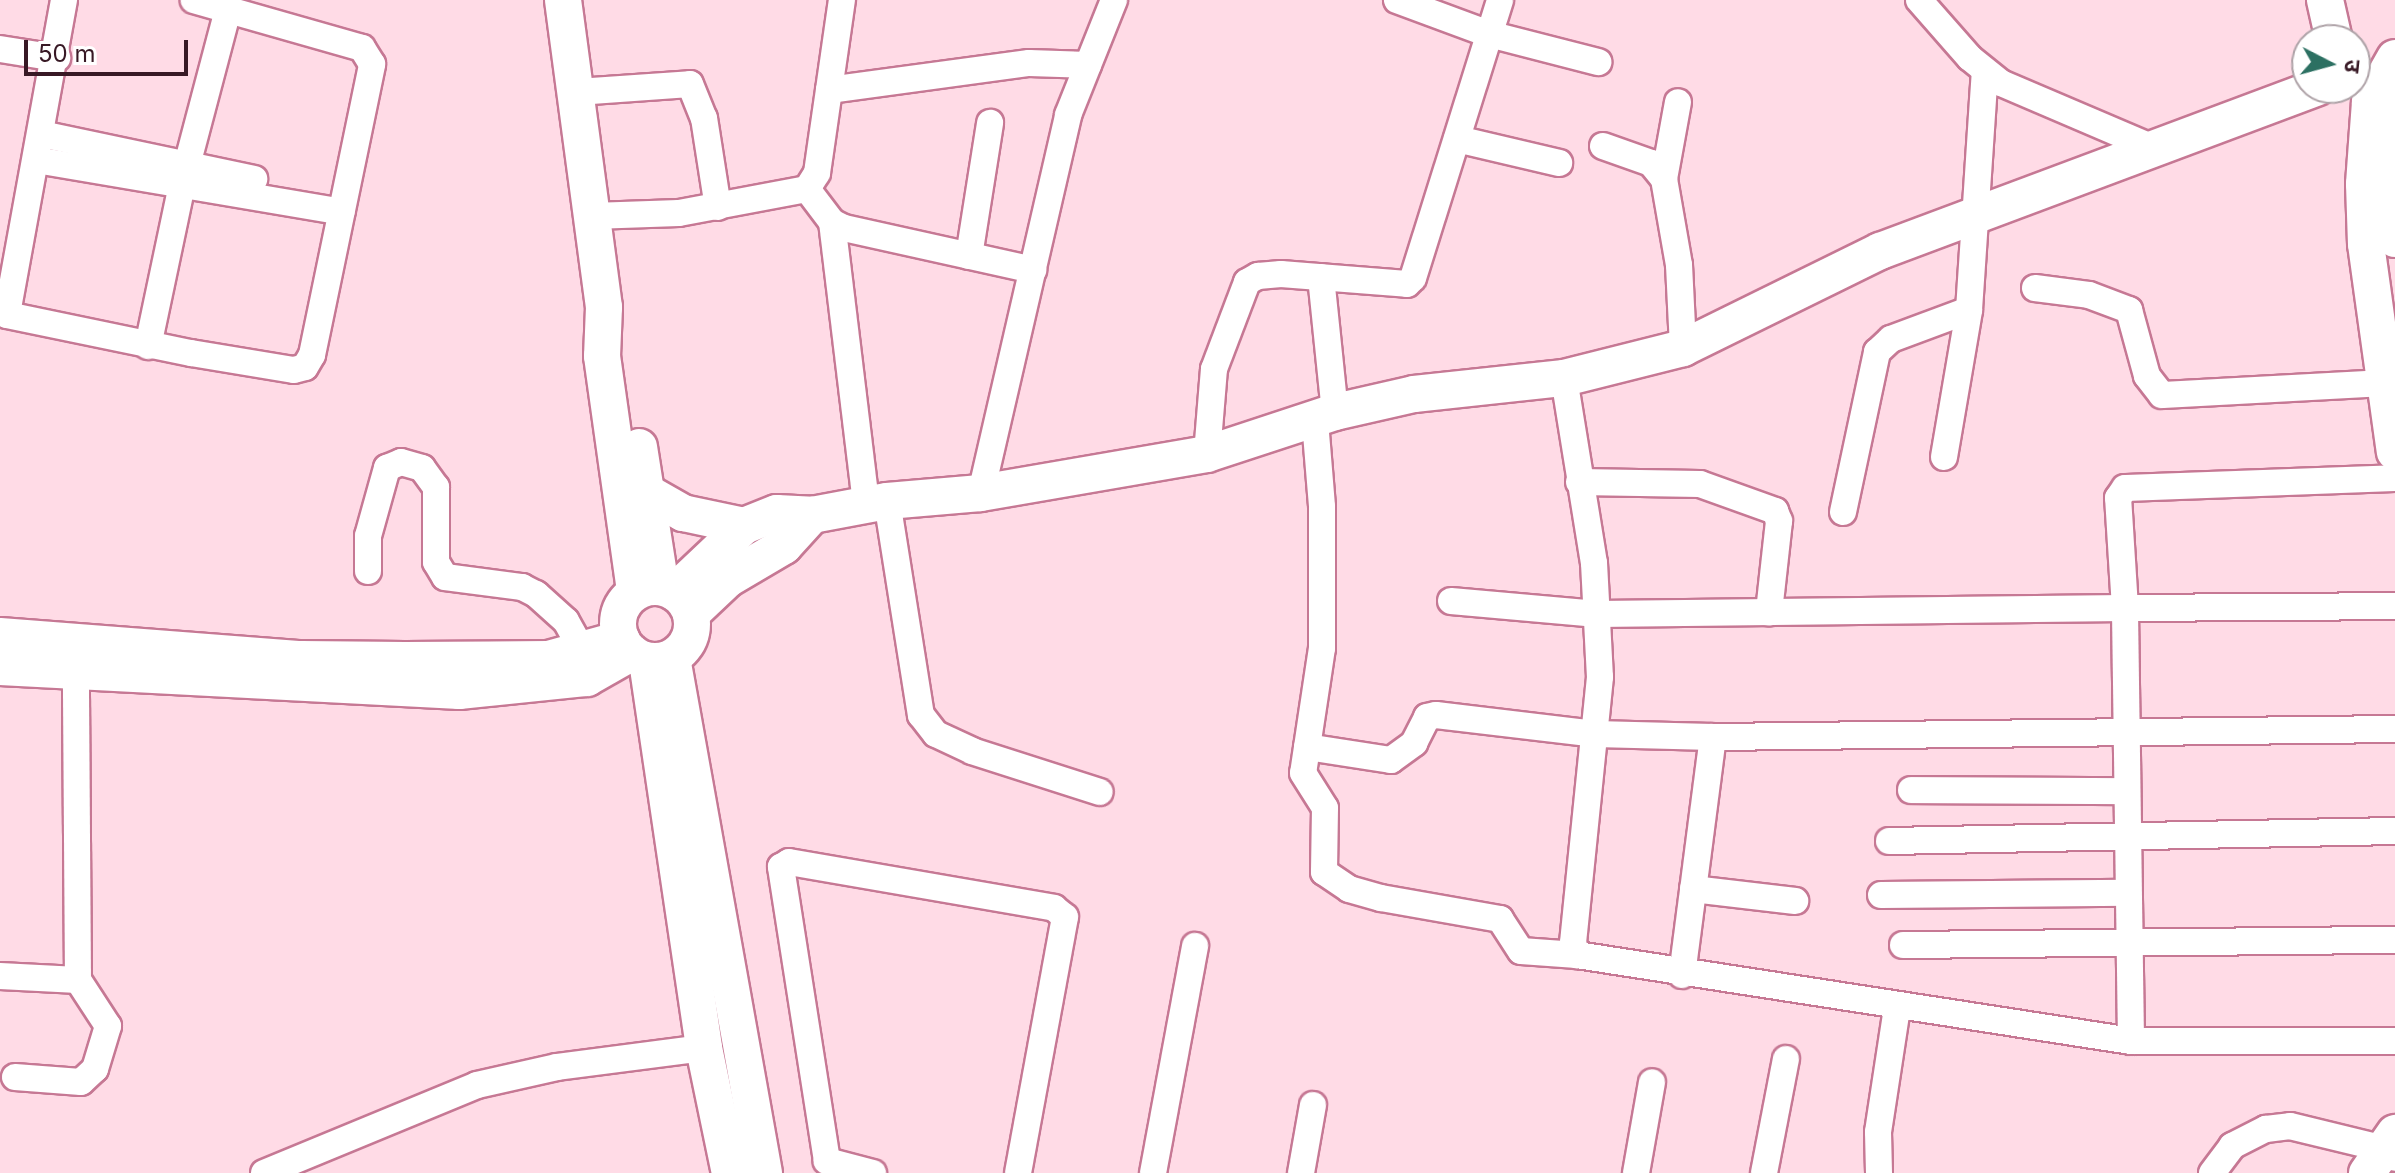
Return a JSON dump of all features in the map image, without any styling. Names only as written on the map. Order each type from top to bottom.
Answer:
[{"type":"main road","points":[[0,667],[459,691],[587,678],[643,653],[689,639],[665,596],[602,356],[604,307],[563,0]]},
{"type":"main road","points":[[2325,0],[2330,24]]},
{"type":"main road","points":[[2371,67],[2395,57]]},
{"type":"main road","points":[[2395,57],[2370,102],[2364,145],[2366,244],[2395,452]]},
{"type":"main road","points":[[665,596],[744,526],[777,513],[812,515],[876,502],[981,493],[1207,454],[1325,416],[1414,394],[1564,378],[1683,348],[1880,251],[2160,150],[2291,98]]},
{"type":"main road","points":[[2395,108],[2395,239]]},
{"type":"main road","points":[[604,307],[623,349],[665,596]]},
{"type":"main road","points":[[646,492],[683,513],[744,526]]},
{"type":"main road","points":[[764,1173],[643,653],[619,613],[665,596],[728,579],[784,546],[812,515]]},
{"type":"main road","points":[[0,636],[301,659],[505,661],[583,652],[643,653]]},
{"type":"main road","points":[[643,653],[704,1048],[730,1173]]},
{"type":"street","points":[[64,0],[57,58],[4,314],[148,346],[294,370],[305,367],[312,355],[370,57],[362,48],[194,0]]},
{"type":"street","points":[[592,216],[718,207],[807,189],[817,173],[842,0]]},
{"type":"street","points":[[981,493],[1068,115],[1114,0]]},
{"type":"street","points":[[1397,0],[1489,34],[1598,62]]},
{"type":"street","points":[[1207,454],[1214,369],[1247,282],[1269,275],[1407,284],[1413,278],[1500,0]]},
{"type":"street","points":[[1920,0],[1985,72],[2108,133],[2160,150]]},
{"type":"street","points":[[148,346],[185,175],[228,10]]},
{"type":"street","points":[[0,49],[57,58]]},
{"type":"street","points":[[829,90],[1029,63],[1088,65]]},
{"type":"street","points":[[1944,457],[1969,310],[1985,72]]},
{"type":"street","points":[[577,92],[690,84],[704,118],[718,207]]},
{"type":"street","points":[[1678,102],[1664,179],[1679,265],[1683,348]]},
{"type":"street","points":[[969,256],[990,123]]},
{"type":"street","points":[[1457,139],[1559,163]]},
{"type":"street","points":[[1603,146],[1651,163],[1664,179]]},
{"type":"street","points":[[38,147],[343,205]]},
{"type":"street","points":[[807,189],[832,222],[876,502],[921,715],[936,734],[972,751],[1100,792]]},
{"type":"street","points":[[832,222],[1033,270]]},
{"type":"street","points":[[1321,277],[1325,416],[1322,648],[1303,773],[1325,808],[1322,863],[1331,879],[1381,898],[1500,919],[1521,951],[1552,957],[1577,955],[1682,975],[2131,1041],[2395,1041]]},
{"type":"street","points":[[2035,288],[2089,295],[2129,310],[2147,376],[2162,395],[2386,383]]},
{"type":"street","points":[[1843,512],[1877,352],[1891,339],[1969,310]]},
{"type":"street","points":[[1564,378],[1597,614],[1600,677],[1573,943],[1577,955]]},
{"type":"street","points":[[368,571],[368,536],[387,468],[401,462],[422,468],[436,487],[436,562],[445,577],[522,587],[536,594],[566,621],[583,652]]},
{"type":"street","points":[[2131,1041],[2125,608],[2118,498],[2125,488],[2395,478]]},
{"type":"street","points":[[1579,482],[1700,484],[1775,511],[1779,521],[1769,612]]},
{"type":"street","points":[[1451,601],[1597,614],[2395,606]]},
{"type":"street","points":[[15,1077],[81,1082],[95,1069],[108,1026],[78,980],[76,673]]},
{"type":"street","points":[[1307,747],[1391,760],[1414,743],[1427,717],[1436,715],[1595,734],[1713,737],[2126,735],[2395,729]]},
{"type":"street","points":[[1682,975],[1713,737]]},
{"type":"street","points":[[1911,790],[2126,791]]},
{"type":"street","points":[[1889,841],[2127,839],[2395,831]]},
{"type":"street","points":[[873,1173],[827,1161],[781,867],[789,862],[1054,908],[1065,917],[1018,1173]]},
{"type":"street","points":[[1693,889],[1795,901]]},
{"type":"street","points":[[1881,895],[2128,893]]},
{"type":"street","points":[[1903,945],[2129,946],[2395,940]]},
{"type":"street","points":[[1153,1173],[1195,946]]},
{"type":"street","points":[[0,976],[78,980]]},
{"type":"street","points":[[1879,1173],[1878,1132],[1897,1008]]},
{"type":"street","points":[[264,1173],[477,1085],[557,1067],[704,1048]]},
{"type":"street","points":[[1764,1173],[1786,1059]]},
{"type":"street","points":[[1636,1173],[1652,1082]]},
{"type":"street","points":[[1301,1173],[1313,1105]]},
{"type":"street","points":[[2212,1173],[2232,1146],[2266,1129],[2304,1128],[2385,1153]]}]
